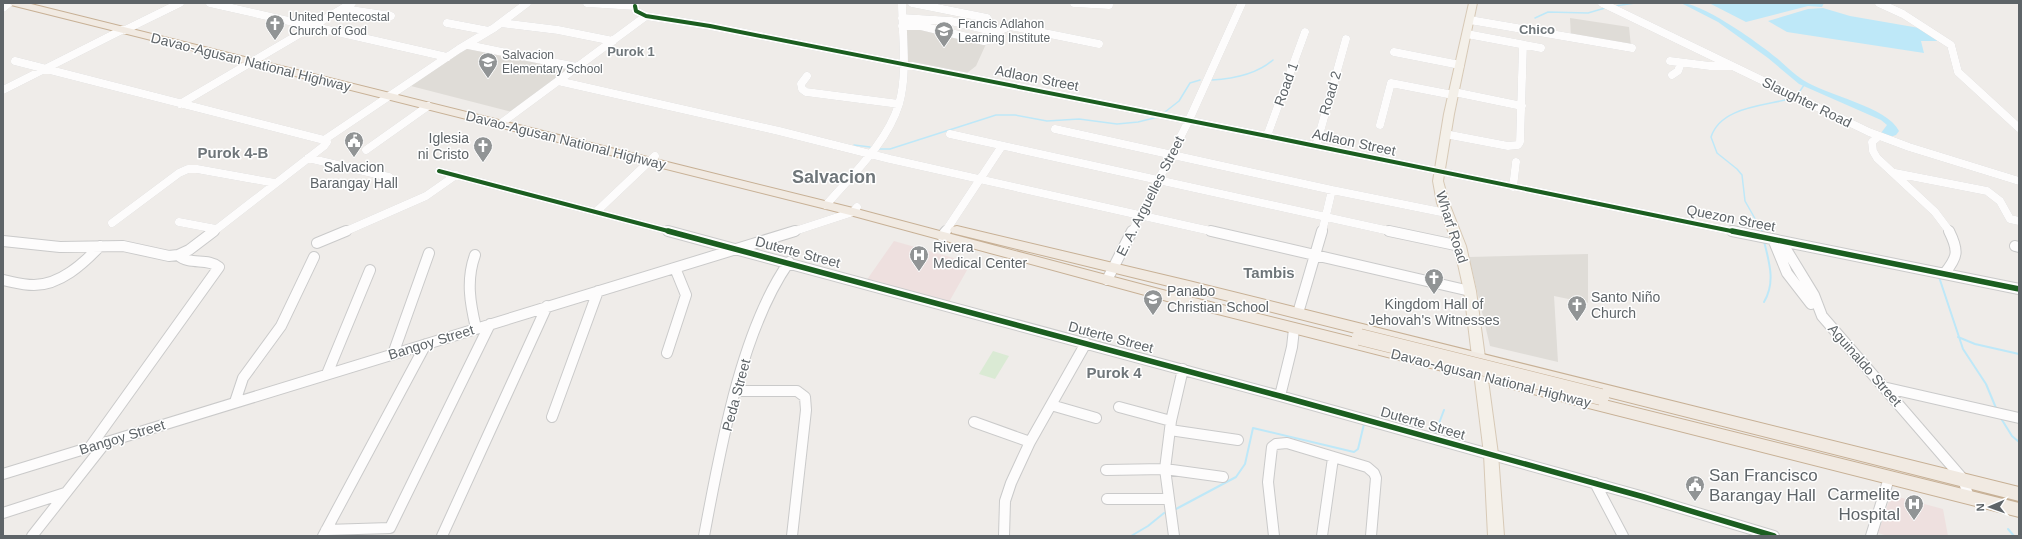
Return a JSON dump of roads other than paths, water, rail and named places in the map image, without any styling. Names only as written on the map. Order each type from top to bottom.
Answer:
[{"type":"highway","name":"Davao-Agusan National Highway","points":[[15,3],[256,60],[747,182],[1810,450],[1868,473]]},
{"type":"highway","name":"Davao-Agusan National Highway","points":[[36,3],[126,29]]},
{"type":"highway","name":"Davao-Agusan National Highway","points":[[392,94],[428,106],[449,108]]},
{"type":"highway","name":"Davao-Agusan National Highway","points":[[1114,275],[1298,313],[2019,494]]},
{"type":"highway","name":"Davao-Agusan National Highway","points":[[1114,275],[1294,329],[2019,510]]},
{"type":"highway","name":"Davao-Agusan National Highway","points":[[1810,450],[1863,454]]},
{"type":"main road","name":"Wharf Road","points":[[1473,3],[1438,171],[1439,188],[1446,213],[1460,246],[1470,291],[1491,454],[1496,536]]},
{"type":"street","points":[[3,8],[9,3]]},
{"type":"street","points":[[3,90],[180,3]]},
{"type":"street","points":[[210,3],[447,57]]},
{"type":"street","points":[[180,104],[352,3]]},
{"type":"street","points":[[15,61],[324,140],[459,49],[468,45],[501,23],[526,3]]},
{"type":"street","points":[[503,122],[646,16],[636,11],[636,5],[587,3]]},
{"type":"street","points":[[829,203],[869,154],[887,128],[899,104],[902,64],[902,3]]},
{"type":"street","points":[[912,3],[987,18]]},
{"type":"street","points":[[1076,3],[1109,5]]},
{"type":"street","name":"E. A. Arguelles Street","points":[[1114,275],[1140,214],[1172,156],[1242,3]]},
{"type":"street","name":"Slaughter Road","points":[[1602,3],[1879,136],[2019,181]]},
{"type":"street","points":[[1879,3],[1903,14],[1951,45],[1958,72],[2019,128]]},
{"type":"street","points":[[344,9],[391,16]]},
{"type":"street","name":"Adlaon Street","points":[[646,16],[710,26],[1189,120],[1438,171]]},
{"type":"street","points":[[1470,20],[1632,48]]},
{"type":"street","points":[[902,22],[984,41],[989,40],[996,32],[1010,26],[1099,44]]},
{"type":"street","points":[[902,22],[951,22],[996,32]]},
{"type":"street","points":[[447,23],[489,31]]},
{"type":"street","points":[[501,23],[558,30],[613,41]]},
{"type":"street","name":"Road 1","points":[[1267,136],[1305,32]]},
{"type":"street","points":[[1467,34],[1541,48]]},
{"type":"street","name":"Road 2","points":[[1316,146],[1320,124],[1346,39]]},
{"type":"street","points":[[468,45],[577,67]]},
{"type":"street","points":[[1445,134],[1508,146],[1518,145],[1522,106],[1524,45]]},
{"type":"street","points":[[1394,52],[1460,65]]},
{"type":"street","points":[[1670,61],[1718,67],[1732,66]]},
{"type":"street","points":[[1672,75],[1677,74],[1681,68],[1681,63]]},
{"type":"street","points":[[807,76],[802,84],[802,89],[806,92],[899,104]]},
{"type":"street","points":[[558,81],[869,154],[1316,254],[1470,291]]},
{"type":"street","points":[[1380,125],[1391,83],[1522,106]]},
{"type":"street","points":[[366,150],[428,106]]},
{"type":"street","points":[[1055,129],[1172,156],[1446,213]]},
{"type":"street","points":[[950,134],[1157,181],[1460,246]]},
{"type":"street","points":[[1879,136],[1872,142],[1873,151],[1883,164],[1895,173],[1929,206],[1950,232],[1956,246],[1957,258],[1952,267],[1944,274]]},
{"type":"street","points":[[3,241],[49,246],[123,246],[164,255],[178,255],[189,250],[326,144],[327,142],[324,140]]},
{"type":"street","points":[[945,232],[1002,146]]},
{"type":"street","points":[[308,158],[389,176]]},
{"type":"street","points":[[596,212],[653,159]]},
{"type":"street","points":[[1513,187],[1516,162]]},
{"type":"street","points":[[112,223],[179,173],[188,169],[197,169],[275,183]]},
{"type":"street","name":"Duterte Street","points":[[439,171],[789,262],[1183,369],[1595,483],[1774,536]]},
{"type":"street","name":"Quezon Street","points":[[1438,171],[2019,289]]},
{"type":"street","points":[[1895,173],[1987,191],[2000,201],[2010,219],[2019,221]]},
{"type":"street","points":[[317,242],[426,196],[456,175]]},
{"type":"street","points":[[1298,313],[1326,218],[1332,190]]},
{"type":"street","name":"Bangoy Street","points":[[3,474],[598,290],[737,249],[855,209]]},
{"type":"street","points":[[179,222],[216,229]]},
{"type":"street","points":[[1777,240],[1787,273],[1811,304]]},
{"type":"street","name":"Aguinaldo Street","points":[[1777,240],[1814,295],[1822,316],[1963,479]]},
{"type":"street","points":[[3,248],[18,243]]},
{"type":"street","points":[[3,280],[28,285],[48,282],[72,271],[100,246]]},
{"type":"street","points":[[393,354],[429,252]]},
{"type":"street","points":[[90,446],[219,267],[215,264],[185,261],[178,255]]},
{"type":"street","points":[[475,255],[468,277],[471,307],[476,328]]},
{"type":"street","points":[[235,402],[243,378],[281,326],[314,257]]},
{"type":"street","name":"Peda Street","points":[[704,536],[736,391],[764,303],[771,288],[789,262]]},
{"type":"street","points":[[667,353],[686,294],[675,268]]},
{"type":"street","points":[[327,374],[370,270]]},
{"type":"street","points":[[552,417],[598,290]]},
{"type":"street","points":[[442,536],[547,306]]},
{"type":"street","points":[[324,533],[390,528],[490,324]]},
{"type":"street","points":[[1280,396],[1292,347],[1294,329]]},
{"type":"street","points":[[1004,536],[1005,501],[1011,483],[1030,442],[1086,343]]},
{"type":"street","points":[[324,533],[426,344]]},
{"type":"street","points":[[1174,536],[1165,469],[1170,425],[1183,369]]},
{"type":"street","points":[[1883,387],[2019,418]]},
{"type":"street","points":[[736,391],[797,391],[805,397],[806,410],[792,536]]},
{"type":"street","points":[[1051,405],[1096,418]]},
{"type":"street","points":[[1119,407],[1170,425],[1238,440]]},
{"type":"street","points":[[974,422],[1030,442]]},
{"type":"street","points":[[32,536],[106,442]]},
{"type":"street","points":[[1274,536],[1268,482],[1272,447],[1276,444],[1287,443],[1367,467],[1374,473],[1376,478],[1371,536]]},
{"type":"street","points":[[1322,536],[1333,458]]},
{"type":"street","points":[[1106,470],[1165,469],[1223,477]]},
{"type":"street","points":[[1871,536],[1889,478]]},
{"type":"street","points":[[1963,479],[1969,498]]},
{"type":"street","points":[[1595,483],[1623,536]]},
{"type":"street","points":[[3,513],[65,494]]},
{"type":"street","points":[[1107,499],[1168,500]]},
{"type":"water","points":[[1681,3],[1703,10],[1731,25],[1778,59],[1803,80],[1813,86],[1870,108],[1883,115],[1893,123],[1899,131],[1896,135],[1890,137],[1881,133],[1887,125],[1881,120],[1799,84],[1768,58],[1718,22]]},
{"type":"water","points":[[1709,3],[1824,3],[1822,7],[1808,6],[1746,22]]},
{"type":"water","points":[[1823,8],[1850,16],[1925,29],[1940,41],[1921,41],[1924,53],[1787,32],[1768,21],[1808,9]]},
{"type":"waterway","points":[[1615,6],[1635,3]]},
{"type":"waterway","points":[[1535,18],[1548,12],[1588,13],[1605,8]]},
{"type":"waterway","points":[[1212,80],[1244,75],[1260,69],[1273,60]]},
{"type":"waterway","points":[[1165,112],[1179,101],[1190,83],[1200,80]]},
{"type":"waterway","points":[[1798,94],[1804,85]]},
{"type":"waterway","points":[[1762,231],[1745,201],[1742,175],[1737,169],[1717,153],[1711,137],[1716,127],[1724,119],[1734,113],[1793,98]]},
{"type":"waterway","points":[[878,149],[890,149],[996,115],[1015,115],[1047,121],[1079,119],[1117,124],[1138,122],[1158,117]]},
{"type":"waterway","points":[[854,145],[870,147]]},
{"type":"waterway","points":[[1764,241],[1771,279],[1768,294],[1764,302]]},
{"type":"waterway","points":[[1939,277],[1959,337]]},
{"type":"waterway","points":[[1959,337],[1975,344],[2019,354]]},
{"type":"waterway","points":[[1959,337],[1963,349],[1986,384],[1996,408]]},
{"type":"waterway","points":[[1435,434],[1444,410]]},
{"type":"waterway","points":[[2002,420],[2012,436],[2019,442]]},
{"type":"waterway","points":[[1176,509],[1236,477],[1245,464],[1253,428],[1354,452],[1358,449],[1364,424]]},
{"type":"waterway","points":[[1131,536],[1148,526],[1164,513]]},
{"type":"waterway","points":[[2008,529],[2014,536]]},
{"type":"place","name":"United Pentecostal Church of God","points":[[275,41]]},
{"type":"place","name":"Francis Adlahon Learning Institute","points":[[944,48]]},
{"type":"place","name":"Salvacion Elementary School","points":[[488,79]]},
{"type":"place","name":"Salvacion Barangay Hall","points":[[354,158]]},
{"type":"place","name":"Iglesia ni Cristo","points":[[483,163]]},
{"type":"place","name":"Rivera Medical Center","points":[[919,272]]},
{"type":"place","name":"Kingdom Hall of Jehovah's Witnesses","points":[[1434,295]]},
{"type":"place","name":"Panabo Christian School","points":[[1153,316]]},
{"type":"place","name":"Santo Niño Church","points":[[1577,322]]},
{"type":"place","name":"San Francisco Barangay Hall","points":[[1695,502]]},
{"type":"place","name":"Carmelite Hospital","points":[[1914,521]]},
{"type":"district","name":"Chico","points":[[1537,29]]},
{"type":"district","name":"Purok 1","points":[[631,51]]},
{"type":"district","name":"Purok 4-B","points":[[233,152]]},
{"type":"district","name":"Salvacion","points":[[834,177]]},
{"type":"district","name":"Tambis","points":[[1269,272]]},
{"type":"district","name":"Purok 4","points":[[1114,372]]}]
